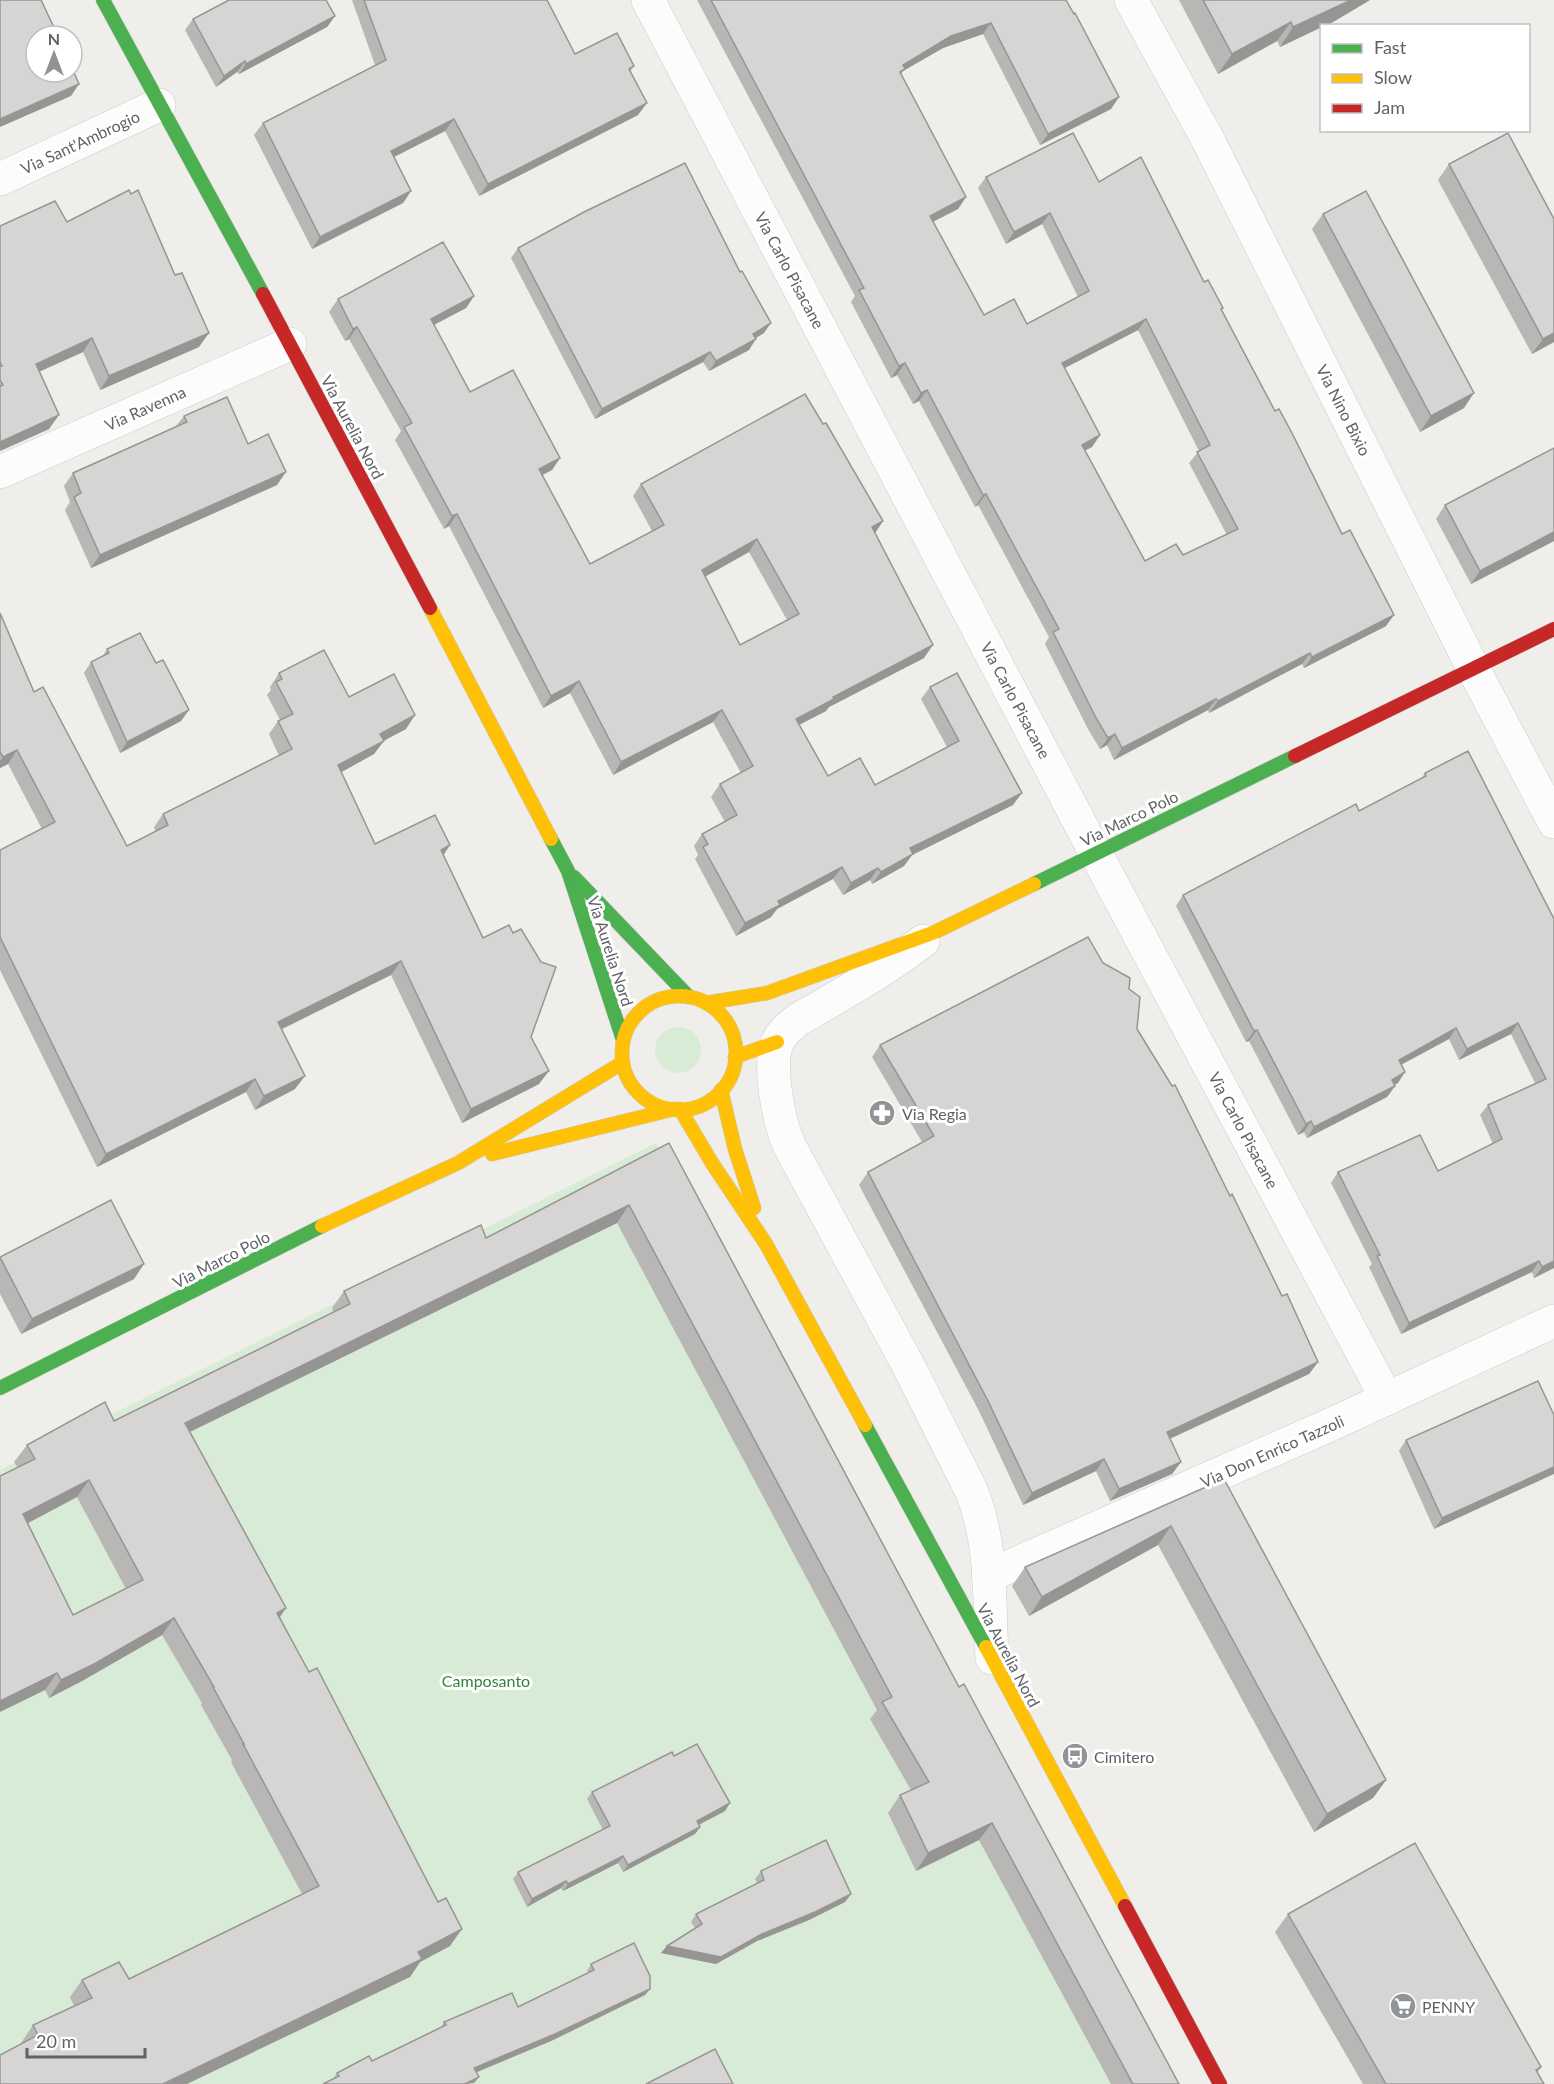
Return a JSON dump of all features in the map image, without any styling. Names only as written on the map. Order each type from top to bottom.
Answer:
[{"type":"street","name":"Via Aurelia Nord","points":[[103,0],[290,344],[568,871],[623,1040]]},
{"type":"street","name":"Via Carlo Pisacane","points":[[648,0],[1095,852],[1388,1399]]},
{"type":"street","name":"Via Nino Bixio","points":[[1131,0],[1207,138],[1474,670],[1554,822]]},
{"type":"street","name":"Via Sant'Ambrogio","points":[[0,179],[159,105]]},
{"type":"street","name":"Via Ravenna","points":[[0,472],[290,344]]},
{"type":"street","name":"Via Marco Polo","points":[[706,1003],[784,988],[888,947],[935,932],[1554,630]]},
{"type":"street","name":"Via Aurelia Nord","points":[[568,871],[689,997]]},
{"type":"street","points":[[935,932],[899,959],[799,1019],[782,1034],[777,1042],[774,1068],[786,1137],[908,1365],[971,1491],[984,1527],[992,1658]]},
{"type":"street","points":[[689,997],[706,1003],[717,1010],[731,1030],[735,1043],[735,1057],[731,1075],[710,1101],[695,1107],[677,1110],[659,1106],[634,1089],[627,1076],[622,1063],[623,1040],[627,1028],[642,1009],[665,998],[689,997]]},
{"type":"street","points":[[735,1057],[777,1042]]},
{"type":"street","name":"Via Marco Polo","points":[[0,1388],[337,1219],[458,1163],[622,1063]]},
{"type":"street","name":"Via Aurelia Nord","points":[[721,1090],[735,1149],[766,1244]]},
{"type":"street","name":"Via Aurelia Nord","points":[[677,1110],[766,1244],[992,1658],[1220,2084]]},
{"type":"street","name":"Via Marco Polo","points":[[458,1163],[677,1110]]},
{"type":"street","name":"Via Don Enrico Tazzoli","points":[[988,1576],[1388,1399],[1554,1321]]},
{"type":"green space","points":[[678,1027],[694,1034],[701,1050],[694,1066],[678,1073],[662,1066],[655,1050],[662,1034]]},
{"type":"green space","name":"Camposanto","points":[[656,1143],[1169,2084],[0,2084],[0,1470]]},
{"type":"building","points":[[0,0],[41,0],[52,24],[24,24],[24,84],[79,84],[0,119]]},
{"type":"building","points":[[229,0],[326,0],[335,16],[246,64],[245,61],[224,76],[193,19]]},
{"type":"building","points":[[364,0],[547,0],[575,54],[617,33],[634,66],[629,69],[647,103],[488,184],[454,119],[391,151],[411,191],[320,237],[263,123],[386,60]]},
{"type":"building","points":[[711,0],[1066,0],[1119,97],[1048,134],[991,23],[951,36],[903,65],[905,69],[900,72],[966,197],[930,216],[984,315],[1014,299],[1027,324],[1089,291],[1050,213],[1014,232],[986,177],[1073,133],[1099,182],[1141,157],[1204,282],[1208,280],[1275,411],[1279,409],[1293,435],[1342,534],[1350,530],[1394,615],[1312,657],[1310,653],[1122,748],[1115,734],[1108,738],[1096,718],[1053,632],[1059,629],[927,390],[921,393],[905,363],[899,366],[859,290],[864,288]],"holes":[[[1146,319],[1210,445],[1197,452],[1238,529],[1183,555],[1176,544],[1145,561],[1082,445],[1100,435],[1062,363]]]},
{"type":"building","points":[[1203,0],[1351,0],[1293,27],[1291,22],[1232,54]]},
{"type":"building","points":[[1508,133],[1554,219],[1554,333],[1543,339],[1449,164]]},
{"type":"building","points":[[685,163],[740,272],[742,271],[771,323],[753,334],[756,339],[716,361],[710,352],[602,409],[518,248],[584,212]]},
{"type":"building","points":[[129,190],[131,194],[138,190],[175,275],[182,273],[209,333],[109,376],[92,338],[36,364],[59,415],[0,442],[0,386],[3,385],[0,380],[0,366],[2,366],[0,362],[0,226],[55,201],[67,222]]},
{"type":"building","points":[[1366,191],[1474,393],[1431,416],[1323,214]]},
{"type":"building","points":[[443,242],[474,296],[431,319],[470,392],[513,370],[560,458],[539,469],[590,564],[664,525],[641,484],[805,394],[823,424],[826,423],[883,521],[872,527],[933,645],[796,719],[828,776],[860,758],[875,785],[959,741],[930,687],[957,673],[1022,793],[910,848],[913,854],[881,872],[878,868],[851,883],[842,867],[778,901],[780,905],[745,923],[703,847],[708,844],[702,834],[737,815],[720,784],[753,766],[722,710],[621,762],[579,681],[551,696],[457,514],[452,516],[404,427],[412,423],[357,327],[353,329],[338,299]],"holes":[[[757,539],[799,614],[740,645],[702,570]]]},
{"type":"building","points":[[227,397],[248,444],[268,434],[286,472],[100,555],[74,497],[81,493],[73,473],[187,422],[184,416]]},
{"type":"building","points":[[1554,448],[1554,532],[1480,571],[1445,505]]},
{"type":"building","points":[[0,613],[34,692],[43,687],[127,846],[168,825],[163,814],[292,749],[278,721],[293,714],[276,682],[282,679],[279,673],[324,650],[349,697],[394,674],[415,715],[380,734],[384,741],[338,765],[375,844],[435,815],[450,845],[441,850],[483,938],[509,925],[513,933],[521,929],[541,962],[556,967],[531,1037],[549,1071],[471,1109],[401,961],[278,1022],[305,1076],[264,1096],[255,1079],[106,1154],[0,937],[0,850],[55,822],[17,750],[3,757],[0,752]]},
{"type":"building","points":[[140,633],[156,663],[163,660],[189,710],[127,742],[91,662],[109,653],[107,649]]},
{"type":"building","points":[[1468,751],[1554,919],[1554,1261],[1542,1267],[1539,1261],[1409,1323],[1377,1256],[1380,1255],[1338,1172],[1420,1135],[1438,1171],[1502,1139],[1488,1105],[1546,1079],[1518,1023],[1467,1049],[1456,1028],[1399,1060],[1405,1072],[1392,1080],[1395,1086],[1314,1127],[1311,1121],[1306,1124],[1257,1030],[1254,1031],[1183,895],[1356,804],[1359,811]]},
{"type":"building","points":[[1088,937],[1103,963],[1130,978],[1129,989],[1140,997],[1137,1029],[1172,1086],[1175,1085],[1282,1296],[1287,1294],[1318,1362],[1167,1432],[1181,1462],[1119,1489],[1104,1459],[1032,1493],[988,1401],[868,1172],[934,1136],[880,1045]]},
{"type":"building","points":[[669,1143],[959,1687],[964,1684],[1179,2084],[1133,2084],[992,1823],[928,1853],[900,1795],[929,1782],[882,1702],[892,1697],[629,1205],[185,1423],[286,1608],[277,1613],[309,1672],[317,1668],[438,1902],[446,1898],[462,1929],[418,1952],[422,1959],[163,2084],[0,2084],[0,2055],[38,2035],[33,2025],[92,1998],[82,1980],[119,1962],[129,1979],[319,1886],[214,1687],[174,1618],[94,1664],[61,1680],[57,1673],[0,1701],[0,1476],[35,1459],[27,1445],[105,1402],[114,1421],[350,1304],[344,1291],[481,1225],[486,1238]],"holes":[[[89,1480],[143,1580],[73,1615],[23,1514]]]},
{"type":"building","points":[[111,1200],[144,1264],[32,1319],[0,1257]]},
{"type":"building","points":[[1538,1381],[1554,1415],[1554,1467],[1442,1518],[1406,1440]]},
{"type":"building","points":[[1224,1479],[1386,1780],[1327,1814],[1171,1526],[1042,1597],[1025,1567]]},
{"type":"building","points":[[697,1744],[730,1803],[697,1821],[700,1827],[628,1865],[623,1856],[568,1884],[566,1881],[532,1899],[518,1872],[610,1826],[592,1792],[672,1752],[674,1756]]},
{"type":"building","points":[[826,1840],[851,1894],[762,1934],[721,1957],[667,1946],[702,1924],[696,1914],[764,1880],[761,1871]]},
{"type":"building","points":[[1415,1843],[1541,2067],[1536,2070],[1544,2084],[1386,2084],[1288,1914]]},
{"type":"building","points":[[634,1943],[650,1976],[650,1989],[555,2034],[474,2068],[479,2077],[465,2084],[323,2084],[339,2076],[337,2073],[369,2056],[372,2061],[446,2025],[444,2022],[512,1993],[518,2007],[594,1970],[591,1964]]},
{"type":"building","points":[[715,2049],[733,2084],[646,2084]]},
{"type":"traffic: fast","points":[[103,0],[263,294]]},
{"type":"traffic: fast","points":[[1034,884],[1295,756]]},
{"type":"traffic: fast","points":[[551,839],[568,871],[623,1040]]},
{"type":"traffic: fast","points":[[574,877],[689,997]]},
{"type":"traffic: fast","points":[[0,1388],[322,1226]]},
{"type":"traffic: fast","points":[[865,1425],[986,1647]]},
{"type":"traffic: slow","points":[[430,608],[551,839]]},
{"type":"traffic: slow","points":[[706,1003],[767,993],[935,932],[1034,884]]},
{"type":"traffic: slow","points":[[679,996],[701,1001],[719,1013],[731,1031],[736,1053],[731,1075],[719,1093],[701,1105],[679,1110],[657,1105],[639,1093],[627,1075],[622,1053],[627,1031],[639,1013],[657,1001],[679,996]]},
{"type":"traffic: slow","points":[[735,1057],[777,1042]]},
{"type":"traffic: slow","points":[[322,1226],[458,1163],[622,1063]]},
{"type":"traffic: slow","points":[[721,1090],[735,1149],[754,1208]]},
{"type":"traffic: slow","points":[[492,1154],[674,1109]]},
{"type":"traffic: slow","points":[[680,1109],[712,1163],[766,1244],[865,1425]]},
{"type":"traffic: slow","points":[[986,1647],[1125,1906]]},
{"type":"traffic: jam","points":[[263,294],[430,608]]},
{"type":"traffic: jam","points":[[1295,756],[1554,629]]},
{"type":"traffic: jam","points":[[1125,1906],[1220,2084]]},
{"type":"place","name":"Via Regia","points":[[882,1113]]},
{"type":"place","name":"Cimitero","points":[[1075,1756]]},
{"type":"place","name":"PENNY","points":[[1403,2006]]}]
